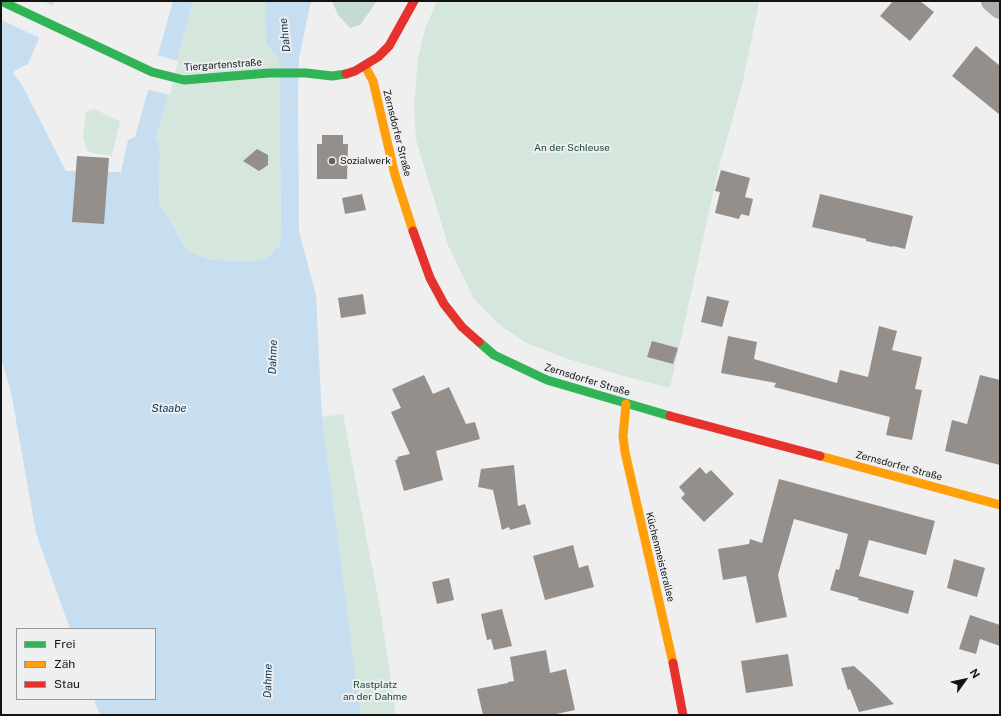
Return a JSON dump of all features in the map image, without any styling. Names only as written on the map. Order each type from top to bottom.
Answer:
[{"type":"street","name":"Tiergartenstraße","points":[[1,1],[152,72],[174,78],[194,80],[269,73],[342,75],[365,66]]},
{"type":"street","points":[[365,66],[378,57],[389,46],[414,1]]},
{"type":"street","points":[[992,1],[1000,8]]},
{"type":"street","name":"Zernsdorfer Straße","points":[[365,66],[373,81],[395,175],[416,242],[430,278],[444,304],[462,328],[494,355],[547,380],[626,404],[1000,505]]},
{"type":"street","name":"Küchenmeisterallee","points":[[626,404],[623,436],[625,452],[643,535],[670,645],[683,715]]},
{"type":"green space","points":[[193,1],[265,1],[266,44],[277,56],[279,62],[281,231],[280,247],[275,248],[271,254],[258,261],[209,260],[187,250],[159,203],[160,153],[159,142],[156,139]]},
{"type":"green space","points":[[332,1],[377,1],[360,25],[350,28],[338,15]]},
{"type":"green space","name":"An der Schleuse","points":[[437,1],[756,1],[759,3],[742,85],[718,171],[670,388],[620,375],[565,358],[526,343],[500,325],[474,299],[448,245],[416,140],[414,105],[418,59],[425,29]]},
{"type":"green space","points":[[94,109],[120,121],[112,156],[92,153],[86,148],[83,137],[86,112]]},
{"type":"green space","name":"Rastplatz an der Dahme","points":[[343,414],[381,614],[396,715],[361,715],[322,417]]},
{"type":"water","name":"Staabe","points":[[2,1],[55,1],[28,64],[13,73],[22,85],[66,171],[121,172],[128,140],[135,137],[173,1],[193,1],[156,139],[159,142],[160,153],[159,203],[187,250],[209,260],[258,261],[271,254],[275,248],[280,247],[281,231],[279,62],[277,56],[266,44],[265,1],[311,1],[299,58],[299,231],[316,295],[322,417],[361,715],[100,715],[94,700],[156,700],[156,628],[70,628],[36,533],[11,392],[1,358]]},
{"type":"pier","points":[[1,1],[43,1],[54,6],[40,38],[1,20]]},
{"type":"pier","points":[[157,55],[178,61],[170,95],[146,89]]},
{"type":"building","points":[[893,1],[920,1],[934,12],[910,41],[880,16]]},
{"type":"building","points":[[976,46],[1000,66],[1000,115],[952,76]]},
{"type":"building","name":"Sozialwerk","points":[[322,135],[343,135],[343,144],[348,144],[347,179],[317,179],[317,144],[322,144]]},
{"type":"building","points":[[257,149],[268,155],[268,165],[259,171],[243,161]]},
{"type":"building","points":[[77,156],[109,158],[104,224],[72,222]]},
{"type":"building","points":[[721,170],[750,178],[745,197],[753,199],[749,216],[741,214],[739,219],[715,213],[720,192],[715,191]]},
{"type":"building","points":[[362,194],[366,210],[345,214],[342,198]]},
{"type":"building","points":[[820,194],[913,216],[905,249],[812,227]]},
{"type":"building","points":[[363,294],[366,314],[341,318],[338,298]]},
{"type":"building","points":[[707,296],[729,301],[722,327],[701,322]]},
{"type":"building","points":[[879,326],[897,331],[892,350],[922,357],[915,389],[922,390],[912,440],[886,435],[890,417],[774,387],[776,383],[721,373],[728,336],[757,342],[754,359],[837,383],[840,370],[868,377]]},
{"type":"building","points":[[652,341],[678,348],[673,364],[647,357]]},
{"type":"building","points":[[424,375],[433,394],[449,387],[466,424],[475,422],[480,439],[436,451],[443,480],[404,491],[395,460],[398,459],[397,457],[410,454],[391,412],[401,408],[392,389]]},
{"type":"building","points":[[980,375],[1000,380],[1000,465],[945,451],[952,420],[967,424]]},
{"type":"building","points":[[514,465],[518,506],[525,504],[531,524],[510,530],[509,527],[502,530],[493,490],[478,487],[481,469]]},
{"type":"building","points":[[700,467],[706,474],[711,470],[734,494],[704,522],[681,498],[685,494],[679,487]]},
{"type":"building","points":[[779,479],[935,521],[926,555],[869,540],[859,576],[914,591],[908,614],[858,600],[859,598],[830,590],[836,569],[839,570],[848,534],[794,519],[778,575],[787,617],[756,623],[746,576],[723,580],[718,549],[749,544],[750,539],[762,543]]},
{"type":"building","points":[[573,545],[579,568],[588,565],[594,587],[545,600],[533,556]]},
{"type":"building","points":[[954,559],[985,568],[977,597],[947,588]]},
{"type":"building","points":[[449,578],[454,600],[437,604],[432,582]]},
{"type":"building","points":[[502,609],[512,646],[494,650],[491,639],[487,640],[481,614]]},
{"type":"building","points":[[970,615],[1000,625],[1000,646],[980,639],[976,654],[959,649]]},
{"type":"building","points":[[546,650],[550,673],[566,669],[575,710],[552,715],[483,715],[477,689],[514,681],[510,657]]},
{"type":"building","points":[[788,654],[793,686],[746,693],[741,661]]},
{"type":"building","points":[[854,666],[894,704],[859,712],[850,689],[848,690],[841,668]]},
{"type":"traffic: fast","points":[[1,1],[152,72],[184,80],[269,73],[306,73],[332,76],[346,74]]},
{"type":"traffic: fast","points":[[479,342],[494,355],[547,380],[670,416]]},
{"type":"traffic: slow","points":[[365,66],[373,81],[395,175],[413,231]]},
{"type":"traffic: slow","points":[[626,404],[623,436],[625,452],[673,663]]},
{"type":"traffic: slow","points":[[820,456],[1000,505]]},
{"type":"traffic: jam","points":[[346,74],[355,71],[378,57],[389,46],[414,1]]},
{"type":"traffic: jam","points":[[413,231],[430,278],[444,304],[462,327],[479,342]]},
{"type":"traffic: jam","points":[[670,416],[820,456]]},
{"type":"traffic: jam","points":[[673,663],[683,715]]},
{"type":"place","name":"Sozialwerk","points":[[332,161]]},
{"type":"water label","name":"Dahme","points":[[285,35]]},
{"type":"water label","name":"Dahme","points":[[273,357]]},
{"type":"water label","name":"Dahme","points":[[268,681]]}]
